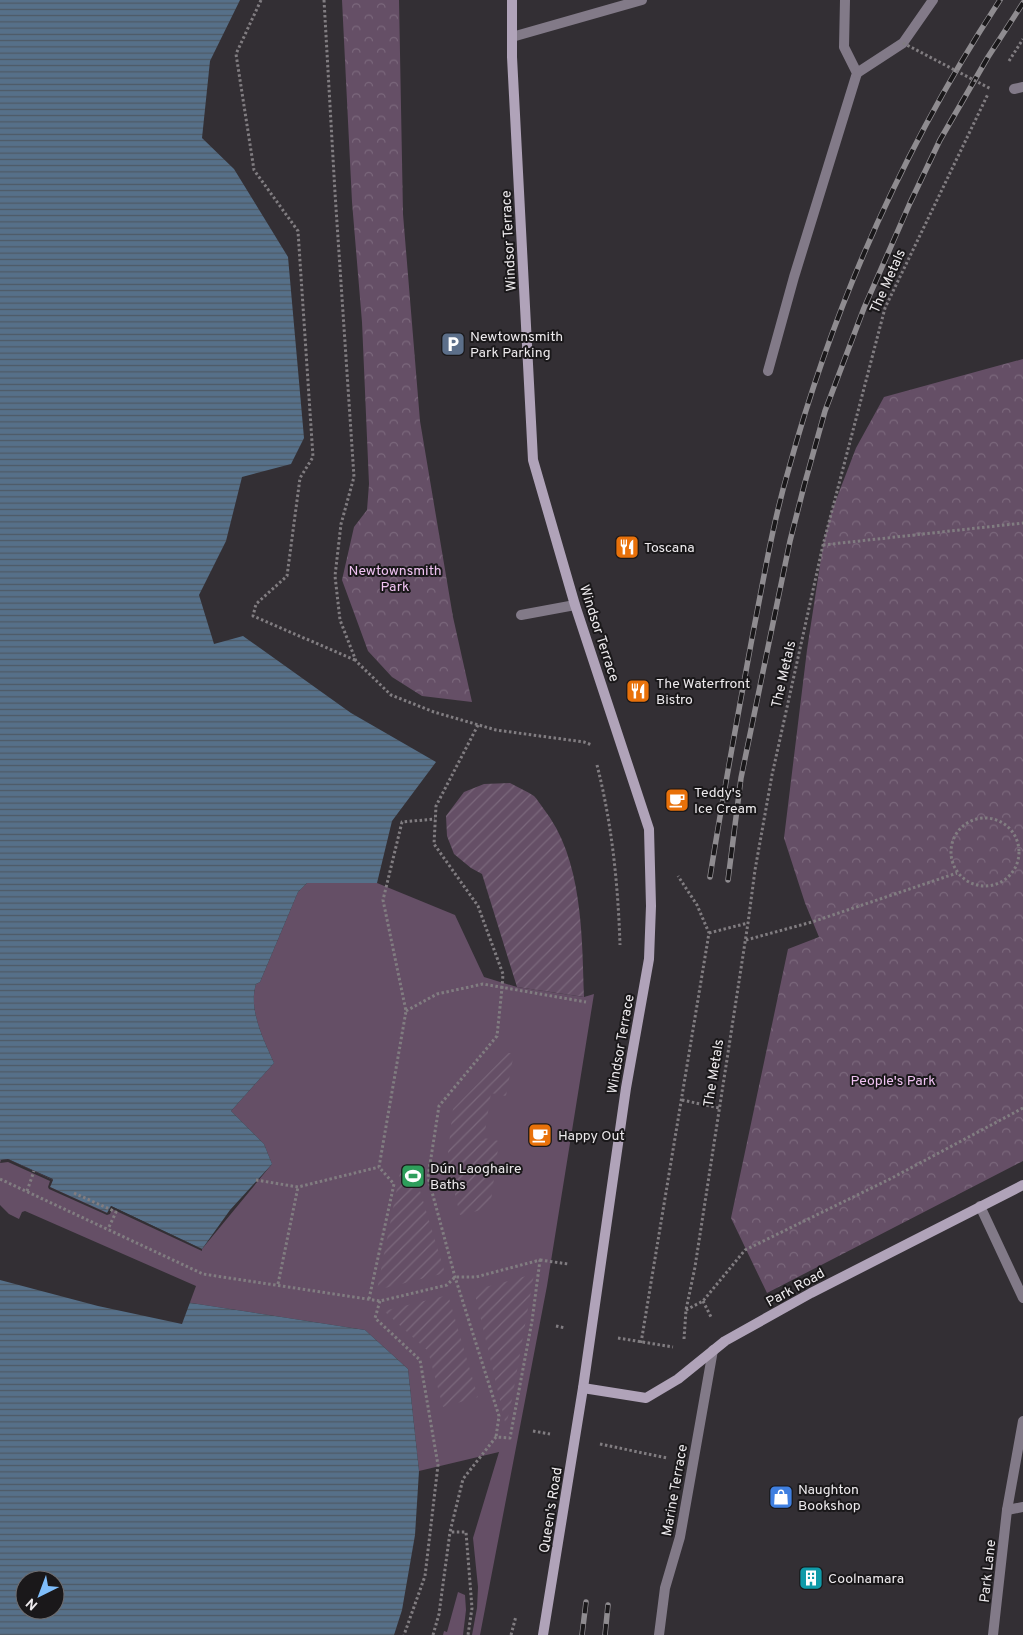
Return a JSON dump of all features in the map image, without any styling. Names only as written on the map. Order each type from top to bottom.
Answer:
[{"type":"main road","name":"Windsor Terrace","points":[[512,0],[512,36],[533,460],[576,605],[649,829],[651,906],[649,960],[625,1098],[583,1388]]},
{"type":"main road","name":"Park Road","points":[[583,1388],[646,1398],[678,1379],[713,1350],[811,1293],[1023,1184]]},
{"type":"main road","name":"Queen's Road","points":[[543,1635],[583,1388]]},
{"type":"street","points":[[512,36],[642,0]]},
{"type":"street","points":[[845,0],[844,48],[857,73]]},
{"type":"street","points":[[768,371],[794,277],[857,73],[902,42],[933,0]]},
{"type":"street","points":[[522,615],[576,605]]},
{"type":"street","points":[[980,1206],[1023,1298]]},
{"type":"street","name":"Marine Terrace","points":[[659,1635],[665,1588],[680,1537],[713,1350]]},
{"type":"street","name":"Park Lane","points":[[993,1635],[999,1596],[1007,1510],[1023,1421]]},
{"type":"street","points":[[1007,1510],[1023,1507]]},
{"type":"path","points":[[262,0],[236,54],[254,170],[298,231],[313,457],[300,478],[287,576],[256,604],[253,616],[356,661],[391,695],[434,712],[496,730],[584,742],[592,745],[623,746]]},
{"type":"path","points":[[324,0],[354,477],[341,524],[335,576],[340,620],[356,661]]},
{"type":"path","points":[[1004,68],[1023,39]]},
{"type":"path","points":[[902,42],[990,89]]},
{"type":"path","name":"The Metals","points":[[684,1349],[686,1310],[695,1267],[746,940],[755,870],[772,775],[823,545],[885,308],[995,82]]},
{"type":"path","points":[[823,545],[1023,523]]},
{"type":"path","points":[[433,1635],[439,1614],[450,1532],[463,1478],[496,1437],[498,1416],[455,1276],[428,1177],[439,1106],[497,1036],[503,974],[478,906],[434,844],[436,806],[478,725]]},
{"type":"path","points":[[589,736],[594,754]]},
{"type":"path","points":[[596,763],[613,845],[620,946]]},
{"type":"path","points":[[988,817],[999,820],[1009,827],[1021,846],[1015,869],[1008,878],[998,884],[987,887],[976,886],[957,873],[950,851],[952,840],[958,830],[967,822],[988,817]]},
{"type":"path","points":[[379,1167],[406,1011],[383,900],[402,822],[435,819]]},
{"type":"path","points":[[746,940],[812,922],[957,873]]},
{"type":"path","points":[[641,1343],[709,933],[697,905]]},
{"type":"path","points":[[709,933],[748,923]]},
{"type":"path","points":[[406,1011],[437,994],[483,984],[586,1002]]},
{"type":"path","points":[[682,1100],[719,1108]]},
{"type":"path","points":[[686,1310],[703,1301],[746,1250],[890,1179],[1023,1108]]},
{"type":"path","points":[[256,1180],[298,1187],[379,1167]]},
{"type":"path","points":[[368,1299],[394,1184],[379,1167]]},
{"type":"path","points":[[27,1191],[34,1171]]},
{"type":"path","points":[[0,1179],[203,1274],[278,1284],[380,1302],[447,1285],[455,1276]]},
{"type":"path","points":[[278,1284],[298,1187]]},
{"type":"path","points":[[74,1193],[116,1212],[108,1229]]},
{"type":"path","points":[[455,1276],[476,1277],[540,1260],[568,1264]]},
{"type":"path","points":[[496,1437],[510,1438],[532,1321],[540,1260]]},
{"type":"path","points":[[380,1302],[375,1318],[420,1360],[438,1465],[425,1576],[404,1635]]},
{"type":"path","points":[[610,1336],[675,1348]]},
{"type":"path","points":[[593,1442],[668,1458]]},
{"type":"path","points":[[450,1532],[466,1532],[472,1608],[468,1635]]},
{"type":"green space","name":"Newtownsmith Park","points":[[342,0],[399,0],[403,214],[420,421],[453,617],[472,702],[422,696],[392,677],[368,651],[342,580],[354,527],[367,510],[369,484],[362,322],[352,202]]},
{"type":"green space","name":"People's Park","points":[[1023,359],[1023,1161],[767,1293],[731,1218],[788,949],[819,937],[805,903],[784,838],[807,650],[823,545],[831,513],[856,448],[884,397]]},
{"type":"green space","points":[[510,783],[535,797],[556,828],[566,850],[578,898],[584,997],[517,987],[482,874],[471,868],[454,854],[447,836],[446,816],[464,792],[484,784]]},
{"type":"green space","name":"Dún Laoghaire Baths","points":[[307,883],[377,883],[455,915],[484,977],[517,987],[584,997],[594,994],[547,1286],[480,1635],[472,1635],[477,1608],[478,1587],[473,1538],[499,1452],[419,1471],[408,1369],[365,1330],[191,1303],[7,1216],[0,1208],[0,1160],[8,1159],[202,1249],[272,1164],[264,1144],[231,1111],[274,1063],[258,1025],[254,994],[256,984],[260,982],[298,892]]},
{"type":"green space","points":[[508,1053],[514,1053],[506,1096],[491,1093],[484,1138],[499,1141],[490,1208],[460,1215],[447,1162],[453,1109]]},
{"type":"green space","points":[[401,1168],[414,1171],[445,1273],[377,1290]]},
{"type":"green space","points":[[534,1274],[512,1399],[506,1426],[474,1290]]},
{"type":"green space","points":[[448,1295],[478,1397],[443,1407],[428,1351],[384,1311]]},
{"type":"green space","points":[[458,1592],[465,1595],[466,1610],[463,1635],[443,1635],[444,1631],[447,1632]]},
{"type":"water","points":[[0,0],[240,0],[210,61],[202,138],[234,169],[288,257],[304,438],[291,464],[242,477],[226,541],[199,595],[214,644],[243,636],[351,713],[436,762],[392,821],[377,883],[307,883],[298,892],[260,982],[256,984],[254,994],[258,1025],[274,1063],[231,1111],[264,1144],[272,1164],[230,1210],[202,1249],[111,1206],[108,1213],[50,1187],[53,1179],[8,1159],[0,1160]]},
{"type":"water","points":[[0,1208],[7,1216],[191,1303],[365,1330],[408,1369],[419,1471],[415,1535],[402,1610],[394,1635],[0,1635]]},
{"type":"pier","points":[[8,1159],[53,1180],[50,1187],[107,1213],[111,1206],[202,1249],[202,1251],[112,1209],[110,1214],[107,1215],[49,1189],[50,1181],[8,1162],[0,1163],[1,1160]]},
{"type":"pier","points":[[0,1205],[9,1214],[19,1219],[22,1212],[25,1211],[196,1286],[182,1324],[98,1306],[0,1280]]},
{"type":"railway","points":[[710,877],[736,724],[769,550],[783,488],[807,406],[828,345],[876,226],[933,111],[1000,0]]},
{"type":"railway","points":[[728,880],[741,778],[790,541],[825,411],[864,308],[940,140],[988,57],[1023,3]]},
{"type":"railway","points":[[582,1635],[586,1602]]},
{"type":"railway","points":[[605,1635],[608,1605]]},
{"type":"place","name":"Newtownsmith Park Parking","points":[[453,344]]},
{"type":"place","name":"Toscana","points":[[627,547]]},
{"type":"place","name":"The Waterfront Bistro","points":[[638,691]]},
{"type":"place","name":"Teddy's Ice Cream","points":[[677,800]]},
{"type":"place","name":"Happy Out","points":[[540,1135]]},
{"type":"place","name":"Dún Laoghaire Baths","points":[[413,1176]]},
{"type":"place","name":"Naughton Bookshop","points":[[781,1497]]},
{"type":"place","name":"Coolnamara","points":[[811,1578]]}]
